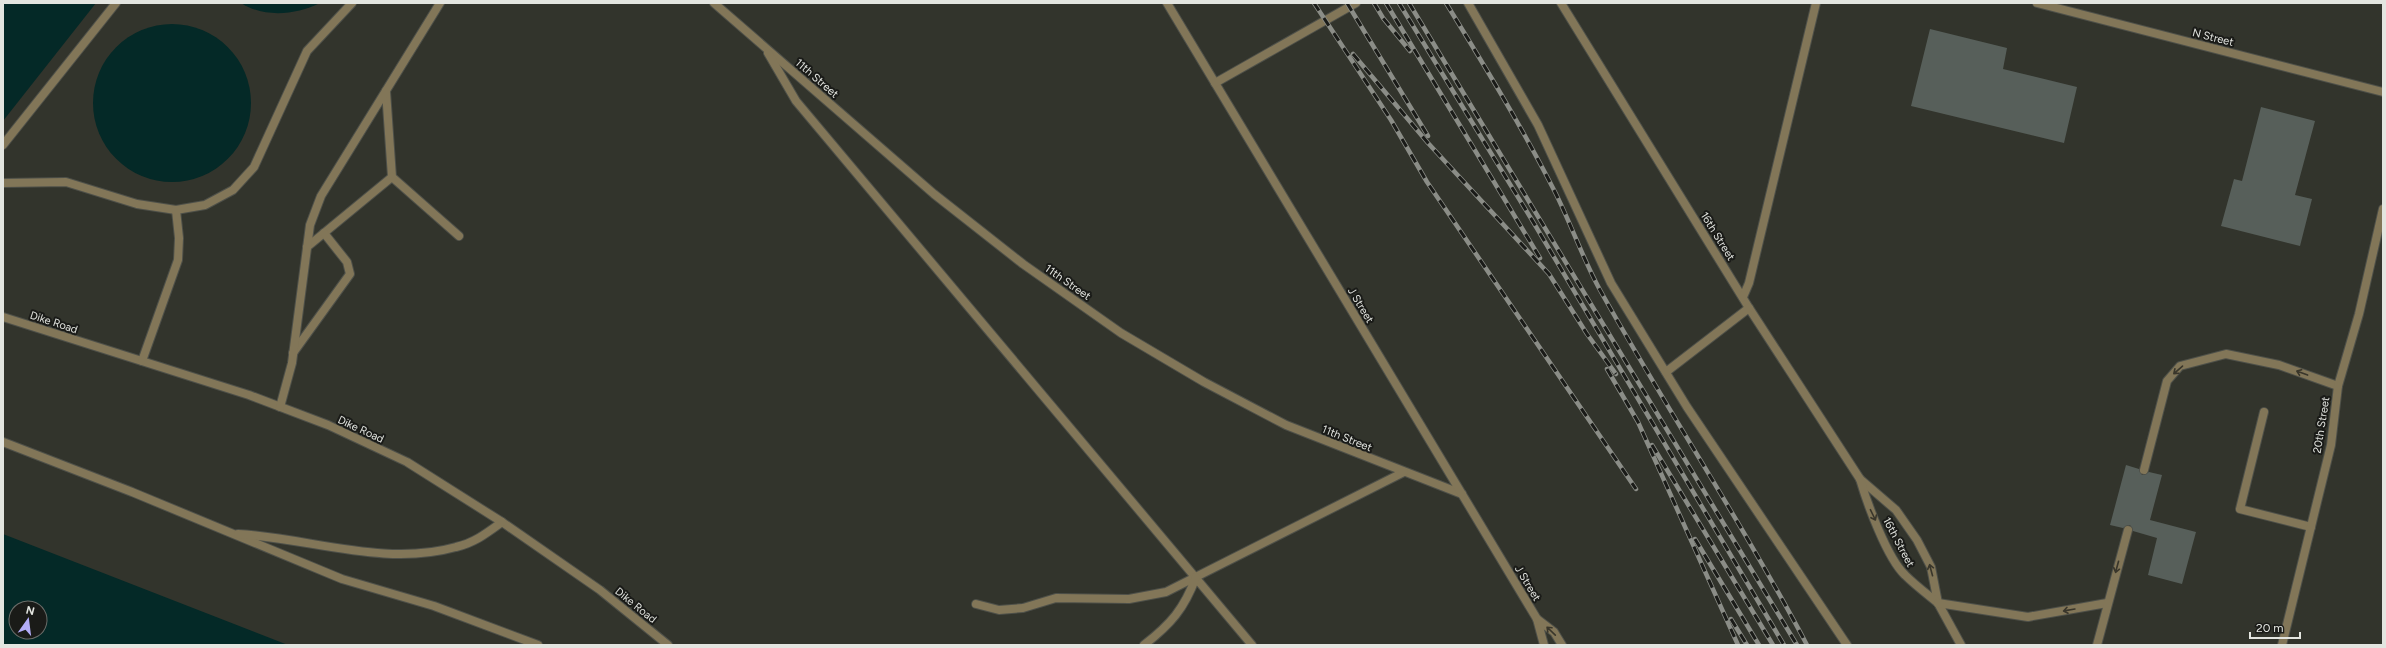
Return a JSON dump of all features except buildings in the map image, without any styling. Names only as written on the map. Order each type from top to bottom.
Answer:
[{"type":"lane","points":[[3,145],[116,3]]},
{"type":"lane","points":[[3,182],[66,182],[137,204],[176,210],[205,205],[233,190],[254,167],[307,51],[352,3]]},
{"type":"lane","points":[[280,407],[293,354],[310,224],[320,196],[440,3]]},
{"type":"lane","name":"11th Street","points":[[714,3],[934,194],[1024,264],[1121,333],[1204,382],[1286,425],[1462,494]]},
{"type":"lane","name":"J Street","points":[[1167,3],[1537,619],[1544,645]]},
{"type":"lane","points":[[1215,83],[1356,3]]},
{"type":"lane","points":[[1468,3],[1538,125],[1612,283],[1666,372],[1847,645]]},
{"type":"lane","name":"16th Street","points":[[1561,3],[1743,297],[1860,479],[1896,510],[1917,540],[1931,566],[1938,603],[1961,645]]},
{"type":"lane","points":[[1743,297],[1749,283],[1816,3]]},
{"type":"lane","name":"N Street","points":[[2037,3],[2383,92]]},
{"type":"lane","points":[[764,46],[796,101],[1252,645]]},
{"type":"lane","points":[[386,91],[392,177],[459,236]]},
{"type":"lane","points":[[307,247],[392,177]]},
{"type":"lane","name":"20th Street","points":[[2282,645],[2331,445],[2338,386],[2359,314],[2383,209]]},
{"type":"lane","points":[[142,361],[178,260],[179,238],[176,210]]},
{"type":"lane","points":[[293,354],[350,274],[347,262],[324,233]]},
{"type":"lane","points":[[1666,372],[1750,308]]},
{"type":"lane","name":"Dike Road","points":[[3,317],[280,407],[328,425],[407,462],[502,522],[600,590],[668,645]]},
{"type":"lane","points":[[2144,470],[2167,381],[2180,366],[2226,354],[2279,365],[2338,386]]},
{"type":"lane","points":[[2264,412],[2240,509],[2311,527]]},
{"type":"lane","points":[[3,442],[132,492],[342,579],[434,606],[538,645]]},
{"type":"lane","points":[[976,604],[999,610],[1023,608],[1056,598],[1129,599],[1166,592],[1404,472]]},
{"type":"lane","name":"16th Street","points":[[1860,479],[1866,501],[1893,557],[1904,574],[1938,603]]},
{"type":"lane","points":[[231,534],[262,536],[359,551],[411,553],[433,552],[457,547],[481,538],[502,522]]},
{"type":"lane","points":[[2097,645],[2128,530]]},
{"type":"lane","points":[[1144,645],[1161,632],[1187,602],[1196,577]]},
{"type":"lane","points":[[1938,603],[2028,617],[2108,603]]},
{"type":"lane","name":"J Street","points":[[1537,619],[1554,632],[1562,645]]},
{"type":"water","points":[[3,3],[96,3],[3,121]]},
{"type":"water","points":[[241,3],[320,3],[291,12],[270,13],[250,8]]},
{"type":"water","points":[[172,24],[202,30],[228,47],[245,73],[251,103],[245,133],[228,159],[202,176],[172,182],[142,176],[116,159],[99,133],[93,103],[99,73],[116,47],[142,30]]},
{"type":"water","points":[[3,534],[288,645],[3,645]]},
{"type":"railway","points":[[1314,3],[1391,120],[1427,182],[1636,489]]},
{"type":"railway","points":[[1347,3],[1428,136]]},
{"type":"railway","points":[[1374,3],[1383,18],[1410,51]]},
{"type":"railway","points":[[1386,3],[1540,258]]},
{"type":"railway","points":[[1399,3],[1532,220],[1784,645]]},
{"type":"railway","points":[[1409,3],[1797,645]]},
{"type":"railway","points":[[1446,3],[1502,96],[1542,168],[1561,204],[1600,290],[1757,555],[1807,645]]},
{"type":"railway","points":[[1353,54],[1428,143],[1549,274],[1587,334],[1616,374]]},
{"type":"railway","points":[[1607,369],[1638,422],[1738,645]]},
{"type":"railway","points":[[1652,445],[1773,645]]},
{"type":"railway","points":[[1695,539],[1759,645]]},
{"type":"railway","points":[[1731,619],[1747,645]]}]
